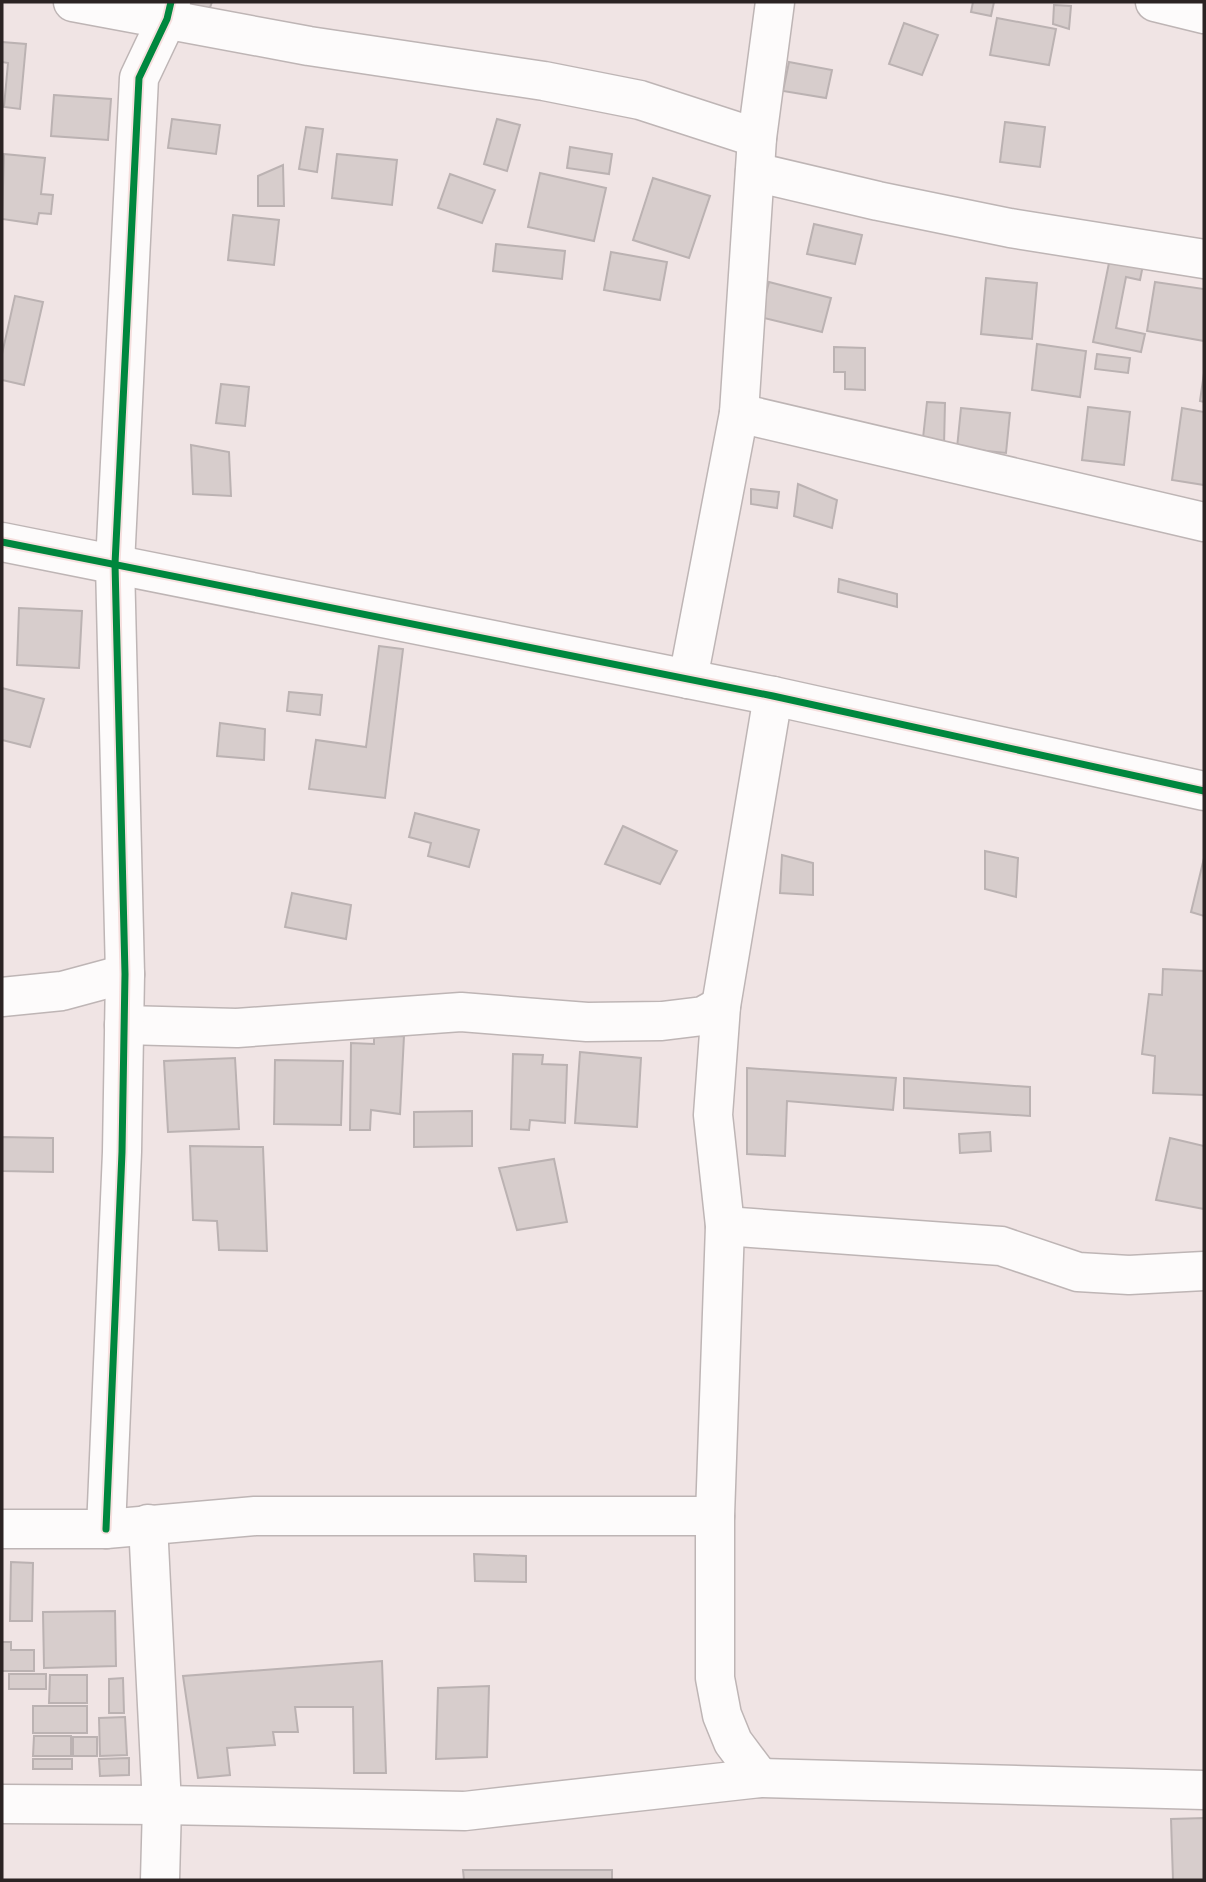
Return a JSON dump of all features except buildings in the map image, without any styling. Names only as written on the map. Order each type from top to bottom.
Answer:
[{"type":"street","points":[[74,2],[169,10],[309,46],[544,81],[640,100],[756,155],[877,201],[1010,228],[1204,259]]},
{"type":"street","points":[[688,679],[739,413],[756,155],[775,2]]},
{"type":"street","points":[[1155,2],[1204,14]]},
{"type":"street","points":[[106,1529],[122,1152],[125,974],[115,564],[139,78],[169,10]]},
{"type":"street","points":[[739,413],[1204,522]]},
{"type":"street","points":[[2,542],[1197,782]]},
{"type":"street","points":[[760,1778],[733,1742],[722,1715],[715,1678],[715,1516],[725,1226],[713,1115],[721,1006],[773,696]]},
{"type":"street","points":[[2,997],[62,991],[125,974]]},
{"type":"street","points":[[124,1025],[237,1028],[461,1012],[587,1022],[662,1021],[704,1016],[721,1006]]},
{"type":"street","points":[[725,1226],[1001,1246],[1078,1272],[1129,1275],[1204,1271]]},
{"type":"street","points":[[2,1529],[106,1529],[255,1516],[715,1516]]},
{"type":"street","points":[[148,1524],[162,1805],[160,1880]]},
{"type":"street","points":[[2,1804],[465,1811],[760,1778],[1204,1790]]},
{"type":"cycle path","points":[[106,1529],[122,1152],[125,974],[115,564],[139,78],[167,19],[171,2]]},
{"type":"cycle path","points":[[2,542],[773,696],[1204,791]]}]
